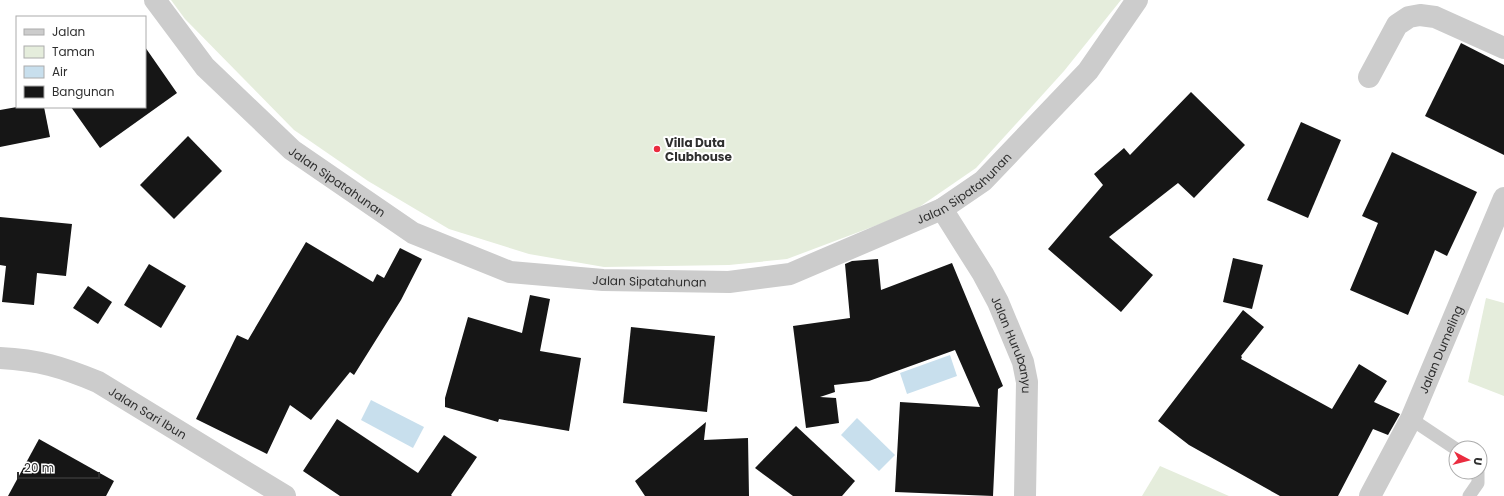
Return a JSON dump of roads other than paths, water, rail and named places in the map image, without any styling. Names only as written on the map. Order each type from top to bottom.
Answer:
[{"type":"street","name":"Jalan Sipatahunan","points":[[155,0],[204,67],[292,150],[413,233],[510,272],[604,280],[729,282],[790,274],[942,209],[983,181],[1088,71],[1137,0]]},
{"type":"street","points":[[1369,77],[1397,25],[1409,17],[1420,15],[1435,17],[1504,48]]},
{"type":"street","name":"Jalan Dumeling","points":[[1370,496],[1411,419],[1504,198]]},
{"type":"street","name":"Jalan Hurubanyu","points":[[942,209],[983,274],[998,302],[1024,362],[1027,382],[1025,496]]},
{"type":"street","name":"Jalan Sari Ibun","points":[[0,358],[30,360],[67,369],[98,382],[285,496]]},
{"type":"lane","points":[[1411,419],[1448,444]]},
{"type":"lane","points":[[1469,496],[1478,483],[1478,480]]},
{"type":"water","points":[[950,355],[957,376],[907,394],[900,373]]},
{"type":"water","points":[[371,400],[424,427],[413,448],[361,420]]},
{"type":"water","points":[[857,418],[895,455],[879,471],[841,435]]},
{"type":"place","name":"Villa Duta Clubhouse","points":[[657,149]]}]
